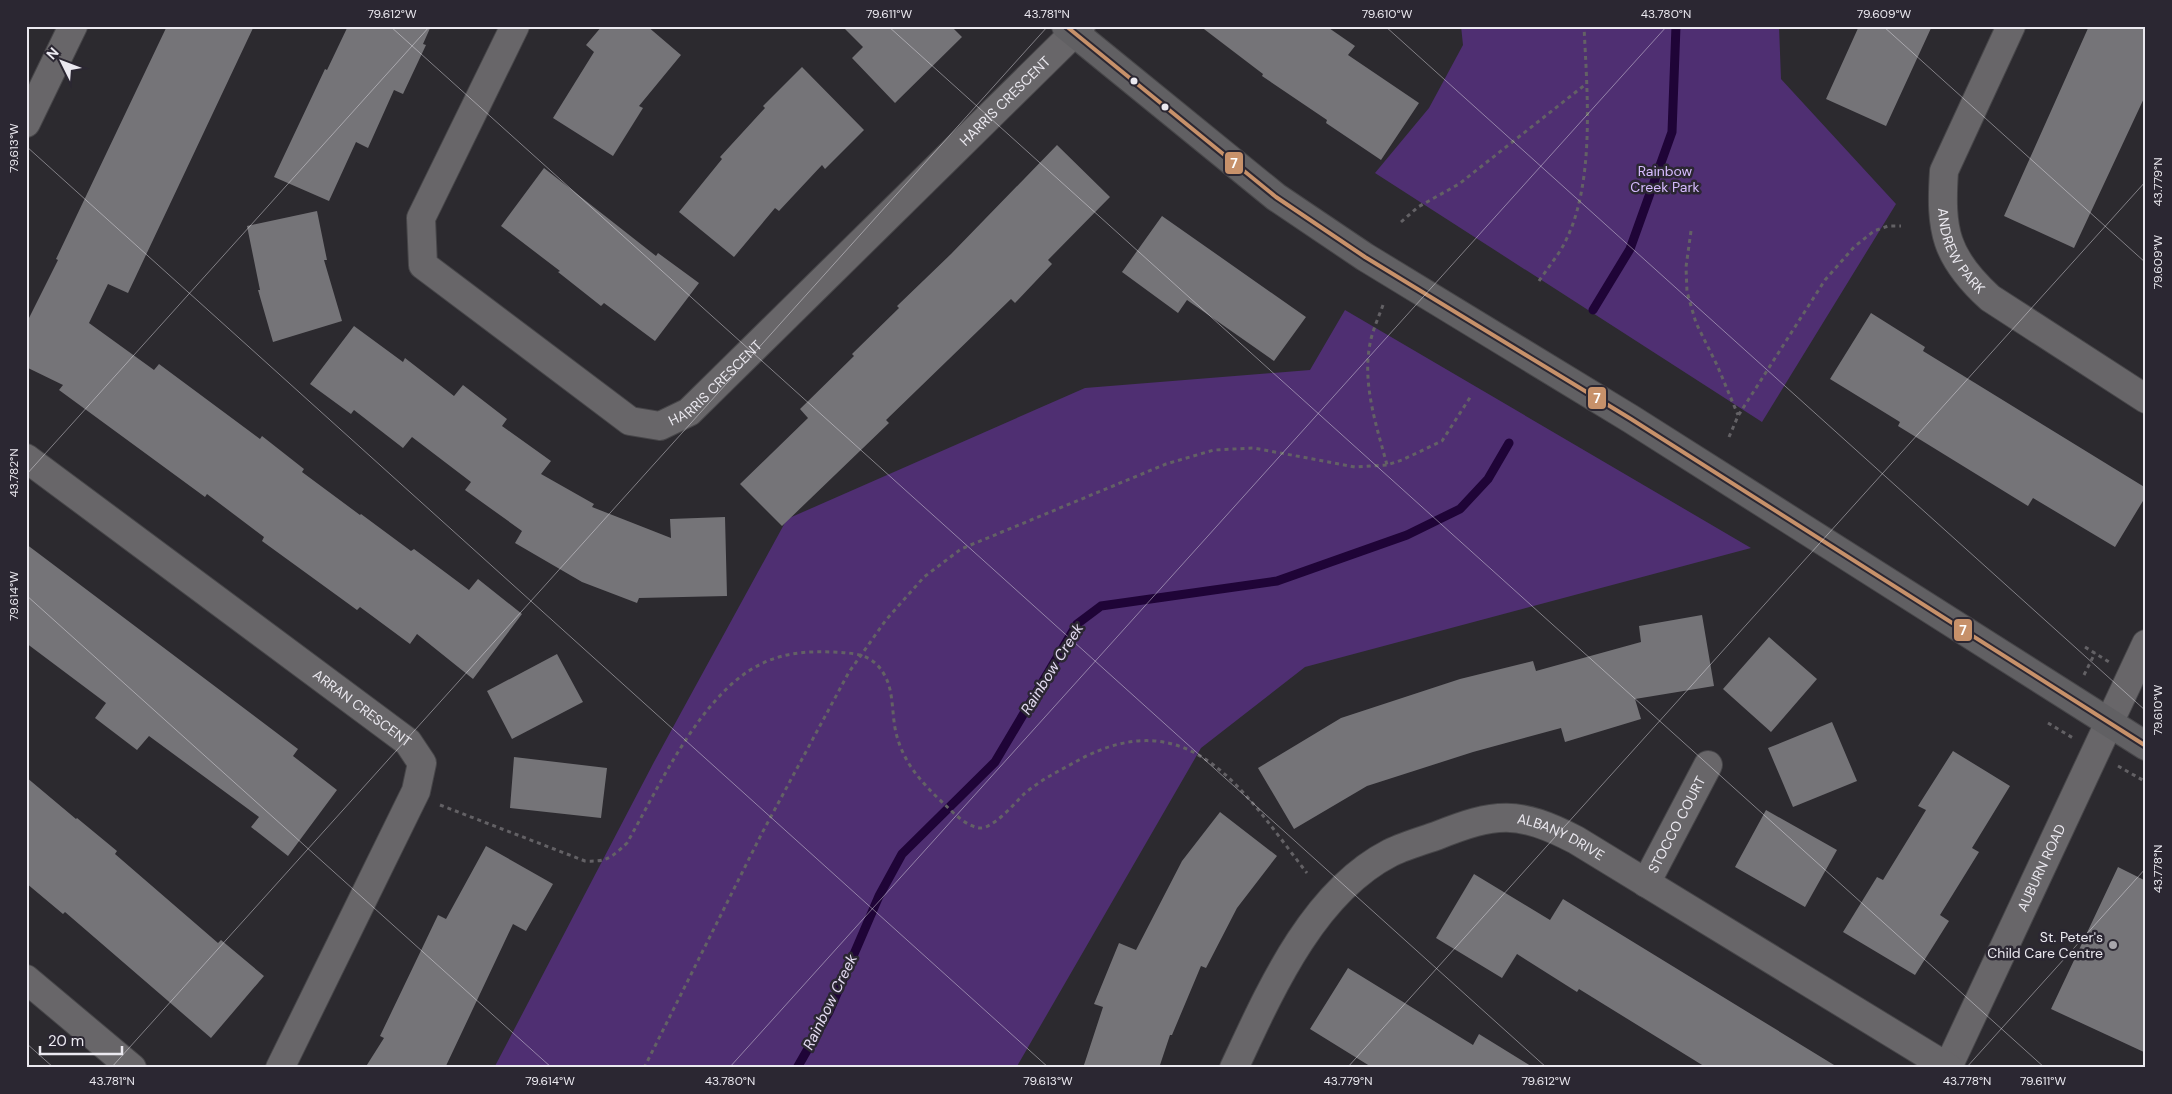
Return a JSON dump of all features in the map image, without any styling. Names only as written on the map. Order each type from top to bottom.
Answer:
[{"type":"street","points":[[26,123],[72,26]]},
{"type":"street","name":"HARRIS CRESCENT","points":[[514,26],[421,218],[423,264],[630,421],[660,426],[689,412],[1039,66],[1074,29]]},
{"type":"street","name":"ANDREW PARK","points":[[2012,26],[1944,171],[1942,198],[1944,227],[1950,250],[1975,284],[1990,298],[2146,400]]},
{"type":"street","points":[[1074,29],[1276,197],[1365,257],[1631,419],[2146,746]]},
{"type":"street","name":"ARRAN CRESCENT","points":[[26,458],[408,742],[422,763],[416,791],[280,1068]]},
{"type":"street","points":[[2110,723],[2146,644]]},
{"type":"street","name":"AUBURN ROAD","points":[[1949,1067],[2110,723]]},
{"type":"street","name":"STOCCO COURT","points":[[1646,882],[1708,766]]},
{"type":"street","name":"ALBANY DRIVE","points":[[1234,1068],[1265,1001],[1289,960],[1313,924],[1343,889],[1358,875],[1389,854],[1475,822],[1503,816],[1525,818],[1562,833],[1646,882],[1949,1067]]},
{"type":"street","points":[[26,979],[132,1068]]},
{"type":"path","points":[[1539,281],[1563,246],[1573,221],[1581,188],[1586,156],[1587,83],[1584,26]]},
{"type":"path","points":[[1401,222],[1418,207],[1459,184],[1587,83]]},
{"type":"path","points":[[1729,437],[1738,416],[1825,280],[1854,247],[1874,231],[1888,226],[1901,226]]},
{"type":"path","points":[[1691,231],[1686,268],[1687,292],[1696,323],[1717,365],[1738,416]]},
{"type":"path","points":[[1382,305],[1371,339],[1368,376],[1372,410],[1387,465]]},
{"type":"path","points":[[644,1068],[761,835],[849,672],[863,655],[886,620],[924,577],[961,549],[1166,464],[1214,450],[1254,448],[1355,467],[1387,465],[1409,457],[1442,440],[1471,396]]},
{"type":"path","points":[[435,803],[585,861],[597,862],[611,858],[627,844],[697,723],[729,686],[761,663],[780,656],[802,652],[863,655],[874,660],[886,677],[900,748],[908,764],[925,786],[963,821],[980,828],[990,825],[1034,785],[1093,752],[1133,740],[1152,740],[1169,743],[1195,752],[1221,770],[1238,785],[1307,873]]},
{"type":"path","points":[[2141,779],[2146,782]]},
{"type":"green space","name":"Rainbow Creek Park","points":[[1461,26],[1779,26],[1781,79],[1896,204],[1762,422],[1375,173],[1429,108],[1463,45]]},
{"type":"green space","points":[[1345,310],[1751,548],[1305,667],[1201,748],[1016,1068],[494,1068],[654,762],[787,519],[1085,388],[1310,370]]},
{"type":"building","points":[[167,26],[254,26],[128,293],[108,284],[89,323],[154,370],[159,364],[260,439],[262,436],[304,469],[302,472],[411,551],[414,549],[469,590],[478,579],[522,614],[473,679],[417,634],[410,644],[360,607],[357,610],[262,541],[264,537],[207,494],[205,497],[59,390],[63,385],[26,367],[26,324],[58,260],[56,259]]},
{"type":"building","points":[[348,26],[431,26],[423,44],[426,45],[403,94],[394,90],[368,148],[356,142],[329,201],[274,177],[325,69],[327,70]]},
{"type":"building","points":[[602,26],[647,26],[681,55],[639,106],[643,108],[613,156],[553,118],[594,52],[586,45]]},
{"type":"building","points":[[842,26],[951,26],[962,37],[895,103],[852,58],[863,47]]},
{"type":"building","points":[[1200,26],[1326,26],[1355,46],[1348,55],[1419,103],[1381,160],[1326,123],[1327,120],[1262,76],[1263,74]]},
{"type":"building","points":[[1859,26],[1932,26],[1886,126],[1826,99]]},
{"type":"building","points":[[2089,26],[2146,26],[2146,94],[2074,248],[2004,216]]},
{"type":"building","points":[[802,67],[864,130],[825,169],[822,165],[779,211],[775,208],[734,257],[679,212],[722,159],[720,157],[765,108],[763,106]]},
{"type":"building","points":[[1057,145],[1110,197],[1048,260],[1052,264],[1015,303],[1011,299],[886,420],[889,423],[782,526],[740,484],[808,418],[800,409],[854,356],[852,354],[899,308],[897,306],[951,254]]},
{"type":"building","points":[[544,168],[656,256],[658,253],[699,283],[655,341],[604,303],[601,306],[558,272],[560,271],[501,226]]},
{"type":"building","points":[[317,211],[327,260],[324,260],[342,321],[273,342],[258,290],[260,290],[247,226]]},
{"type":"building","points":[[1162,216],[1306,317],[1274,361],[1187,300],[1178,313],[1122,272]]},
{"type":"building","points":[[1871,313],[1925,347],[1923,351],[2146,488],[2146,496],[2115,547],[2033,498],[2028,506],[1898,426],[1900,422],[1830,379]]},
{"type":"building","points":[[354,326],[403,362],[405,358],[454,396],[463,385],[507,419],[502,426],[551,461],[541,474],[594,504],[592,507],[671,538],[670,519],[725,517],[727,596],[639,598],[637,603],[582,582],[515,543],[522,531],[465,490],[471,482],[412,437],[403,448],[354,410],[351,414],[310,384]]},
{"type":"building","points":[[26,544],[298,749],[293,756],[337,790],[288,856],[251,827],[259,817],[149,736],[137,750],[95,718],[106,703],[26,643]]},
{"type":"building","points":[[1702,615],[1714,686],[1635,699],[1641,719],[1565,742],[1561,728],[1473,752],[1367,786],[1294,829],[1258,768],[1341,718],[1460,679],[1533,661],[1536,671],[1641,642],[1639,626]]},
{"type":"building","points":[[1769,637],[1817,679],[1771,732],[1723,689]]},
{"type":"building","points":[[557,654],[583,702],[512,739],[487,691]]},
{"type":"building","points":[[1832,722],[1857,781],[1793,807],[1768,748]]},
{"type":"building","points":[[1953,751],[2010,786],[1972,848],[1979,852],[1940,915],[1949,921],[1915,975],[1843,932],[1877,877],[1883,880],[1926,810],[1918,806]]},
{"type":"building","points":[[514,757],[607,768],[601,818],[510,808]]},
{"type":"building","points":[[26,777],[117,851],[115,854],[218,943],[221,940],[264,976],[211,1038],[65,912],[63,914],[26,883]]},
{"type":"building","points":[[1766,810],[1837,850],[1805,907],[1735,867]]},
{"type":"building","points":[[1220,812],[1277,856],[1237,908],[1206,968],[1201,966],[1172,1035],[1170,1035],[1159,1068],[1083,1068],[1103,1007],[1094,1004],[1119,943],[1136,950],[1182,861]]},
{"type":"building","points":[[486,846],[553,884],[526,931],[513,924],[445,1068],[365,1068],[384,1038],[380,1036],[438,915],[446,919]]},
{"type":"building","name":"St. Peter's Child Care Centre","points":[[2118,867],[2146,881],[2146,1053],[2051,1009]]},
{"type":"building","points":[[1474,874],[1550,920],[1563,899],[1839,1068],[1707,1068],[1579,989],[1577,992],[1517,954],[1502,978],[1436,938]]},
{"type":"building","points":[[1348,968],[1473,1045],[1479,1034],[1534,1068],[1373,1068],[1310,1029]]},
{"type":"waterway","name":"Rainbow Creek","points":[[1593,310],[1630,249],[1672,132],[1676,26]]},
{"type":"waterway","name":"Rainbow Creek","points":[[797,1068],[829,1012],[879,896],[902,854],[995,762],[1077,624],[1101,606],[1277,581],[1407,535],[1460,509],[1488,479],[1509,443]]},
{"type":"transit line","name":"7","points":[[1066,26],[1276,197],[1365,257],[1631,419],[2146,746]]},
{"type":"place","name":"St. Peter's Child Care Centre","points":[[2113,945]]}]
